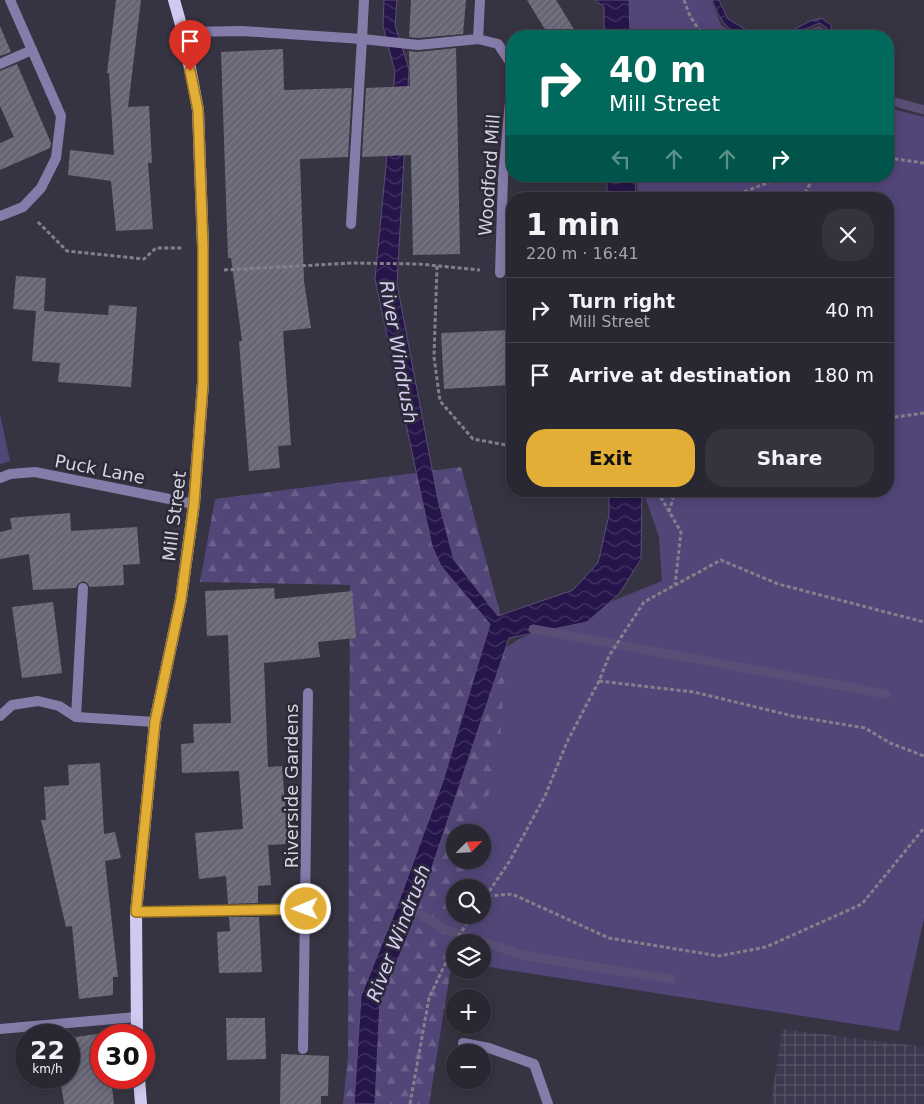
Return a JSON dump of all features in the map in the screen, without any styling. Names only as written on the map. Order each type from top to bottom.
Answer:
[{"type":"main road","name":"Mill Street","points":[[136,1024],[136,912],[155,722],[181,599],[194,504],[203,383],[203,248],[198,110],[183,32],[174,0]]},
{"type":"main road","points":[[140,1089],[141,1104]]},
{"type":"street","points":[[0,216],[23,207],[41,188],[56,158],[61,116],[10,0]]},
{"type":"street","points":[[351,224],[364,0]]},
{"type":"street","points":[[478,39],[480,0]]},
{"type":"street","points":[[183,32],[242,31],[362,39],[418,46],[478,39],[498,44],[506,56]]},
{"type":"street","points":[[0,64],[32,50]]},
{"type":"street","name":"Woodford Mill","points":[[500,273],[506,145]]},
{"type":"street","name":"Puck Lane","points":[[0,478],[10,474],[35,472],[194,504]]},
{"type":"street","points":[[76,717],[83,588]]},
{"type":"street","name":"Riverside Gardens","points":[[303,1049],[308,693]]},
{"type":"street","points":[[0,716],[12,705],[38,701],[59,706],[76,717],[155,722]]},
{"type":"street","points":[[136,912],[306,909]]},
{"type":"street","points":[[0,1030],[136,1017]]},
{"type":"street","points":[[463,1043],[489,1048],[534,1064],[548,1104]]},
{"type":"path","points":[[684,0],[690,16],[698,30]]},
{"type":"path","points":[[894,159],[924,163]]},
{"type":"path","points":[[744,192],[769,182]]},
{"type":"path","points":[[23,207],[67,250],[144,259],[156,248],[203,248]]},
{"type":"path","points":[[202,265],[226,271],[352,263],[419,264],[500,273]]},
{"type":"path","points":[[438,266],[434,357],[440,401],[473,439],[506,445]]},
{"type":"path","points":[[894,417],[924,413]]},
{"type":"path","points":[[661,497],[680,532],[675,586]]},
{"type":"path","points":[[669,512],[673,497]]},
{"type":"path","points":[[491,891],[545,796],[567,742],[599,681],[608,656],[644,602],[721,560],[778,584],[924,622]]},
{"type":"path","points":[[599,681],[694,692],[794,716],[865,728],[890,743],[924,756]]},
{"type":"path","points":[[491,896],[512,894],[609,938],[719,956],[766,947],[862,904],[924,828]]},
{"type":"path","points":[[410,1104],[429,998],[446,962]]},
{"type":"shaded area","points":[[782,1029],[924,1047],[924,1104],[771,1104]]},
{"type":"green space","points":[[629,0],[711,0],[721,25],[729,30],[630,30]]},
{"type":"green space","points":[[819,26],[825,30],[809,30]]},
{"type":"green space","points":[[894,110],[924,117],[924,918],[899,1031],[491,967],[491,934],[446,934],[446,960],[428,957],[446,854],[446,869],[491,869],[491,824],[451,824],[479,665],[519,639],[662,581],[659,537],[645,497],[894,497],[894,192],[638,192],[637,182],[894,182]]},
{"type":"green space","points":[[0,414],[10,461],[0,464]]},
{"type":"green space","points":[[461,467],[507,639],[500,743],[482,824],[446,824],[446,869],[472,869],[470,879],[446,879],[446,924],[460,924],[458,934],[446,934],[446,979],[449,979],[429,1104],[343,1104],[348,1056],[350,585],[200,582],[215,499]]},
{"type":"water","name":"River Windrush","points":[[384,0],[397,0],[395,25],[409,69],[397,284],[438,500],[454,560],[498,616],[573,590],[598,563],[609,515],[609,497],[642,497],[641,559],[619,594],[587,622],[509,638],[415,918],[380,1002],[375,1104],[354,1104],[361,996],[396,909],[443,781],[490,624],[441,566],[432,546],[375,279],[395,72],[383,26]]},
{"type":"water","points":[[595,0],[629,0],[630,30],[604,30],[604,7]]},
{"type":"water","points":[[712,0],[719,0],[728,19],[747,30],[732,30],[719,16]]},
{"type":"water","points":[[821,18],[831,25],[831,30],[827,30],[820,23],[804,30],[793,30],[810,21]]},
{"type":"water","points":[[607,182],[635,182],[636,192],[607,192]]},
{"type":"building","points":[[116,0],[141,0],[128,107],[149,106],[152,163],[148,163],[153,229],[116,231],[111,181],[68,175],[70,150],[114,155],[109,73],[107,73]]},
{"type":"building","points":[[411,0],[466,0],[463,34],[409,37]]},
{"type":"building","points":[[527,0],[556,0],[574,30],[545,30]]},
{"type":"building","points":[[0,26],[11,52],[0,56]]},
{"type":"building","points":[[456,48],[460,254],[413,255],[411,155],[362,157],[366,88],[410,86],[409,51],[418,52]]},
{"type":"building","points":[[283,49],[284,90],[352,88],[348,157],[300,159],[304,281],[311,328],[283,331],[291,445],[278,446],[280,468],[249,471],[239,341],[242,341],[231,258],[228,258],[221,52]]},
{"type":"building","points":[[17,64],[51,143],[50,148],[0,170],[0,143],[14,137],[0,106],[0,71]]},
{"type":"building","points":[[16,276],[46,278],[44,311],[108,315],[109,305],[137,307],[131,387],[58,382],[60,363],[32,361],[36,311],[13,309]]},
{"type":"building","points":[[506,330],[506,385],[444,389],[441,333]]},
{"type":"building","points":[[70,513],[71,531],[137,527],[140,564],[123,565],[124,585],[90,587],[83,581],[76,588],[33,590],[29,554],[0,559],[0,532],[12,529],[10,518]]},
{"type":"building","points":[[274,588],[275,599],[352,591],[356,638],[318,642],[320,657],[264,663],[268,767],[282,766],[288,844],[268,845],[271,885],[258,886],[258,903],[228,904],[226,876],[199,879],[195,833],[243,829],[239,771],[182,773],[181,744],[194,743],[193,724],[231,723],[228,635],[207,636],[205,591]]},
{"type":"building","points":[[53,602],[62,673],[22,678],[12,607]]},
{"type":"building","points":[[100,763],[104,834],[115,832],[121,858],[105,861],[118,977],[113,977],[113,995],[79,999],[72,926],[66,927],[41,820],[46,820],[44,787],[69,785],[68,765]]},
{"type":"building","points":[[229,917],[259,917],[262,972],[219,973],[217,932],[230,931]]},
{"type":"building","points":[[226,1018],[265,1018],[266,1059],[227,1060]]},
{"type":"building","points":[[90,1035],[90,1089],[112,1089],[114,1104],[64,1104],[62,1089],[80,1089],[80,1036]]},
{"type":"building","points":[[281,1054],[329,1056],[328,1096],[321,1096],[321,1104],[280,1104]]},
{"type":"waterway","points":[[894,102],[924,110]]},
{"type":"waterway","points":[[533,629],[886,694]]},
{"type":"waterway","name":"River Windrush","points":[[410,908],[447,930],[526,956],[671,979]]},
{"type":"route","points":[[190,71],[198,110],[203,248],[203,383],[194,504],[181,599],[155,722],[136,912],[306,909]]}]
